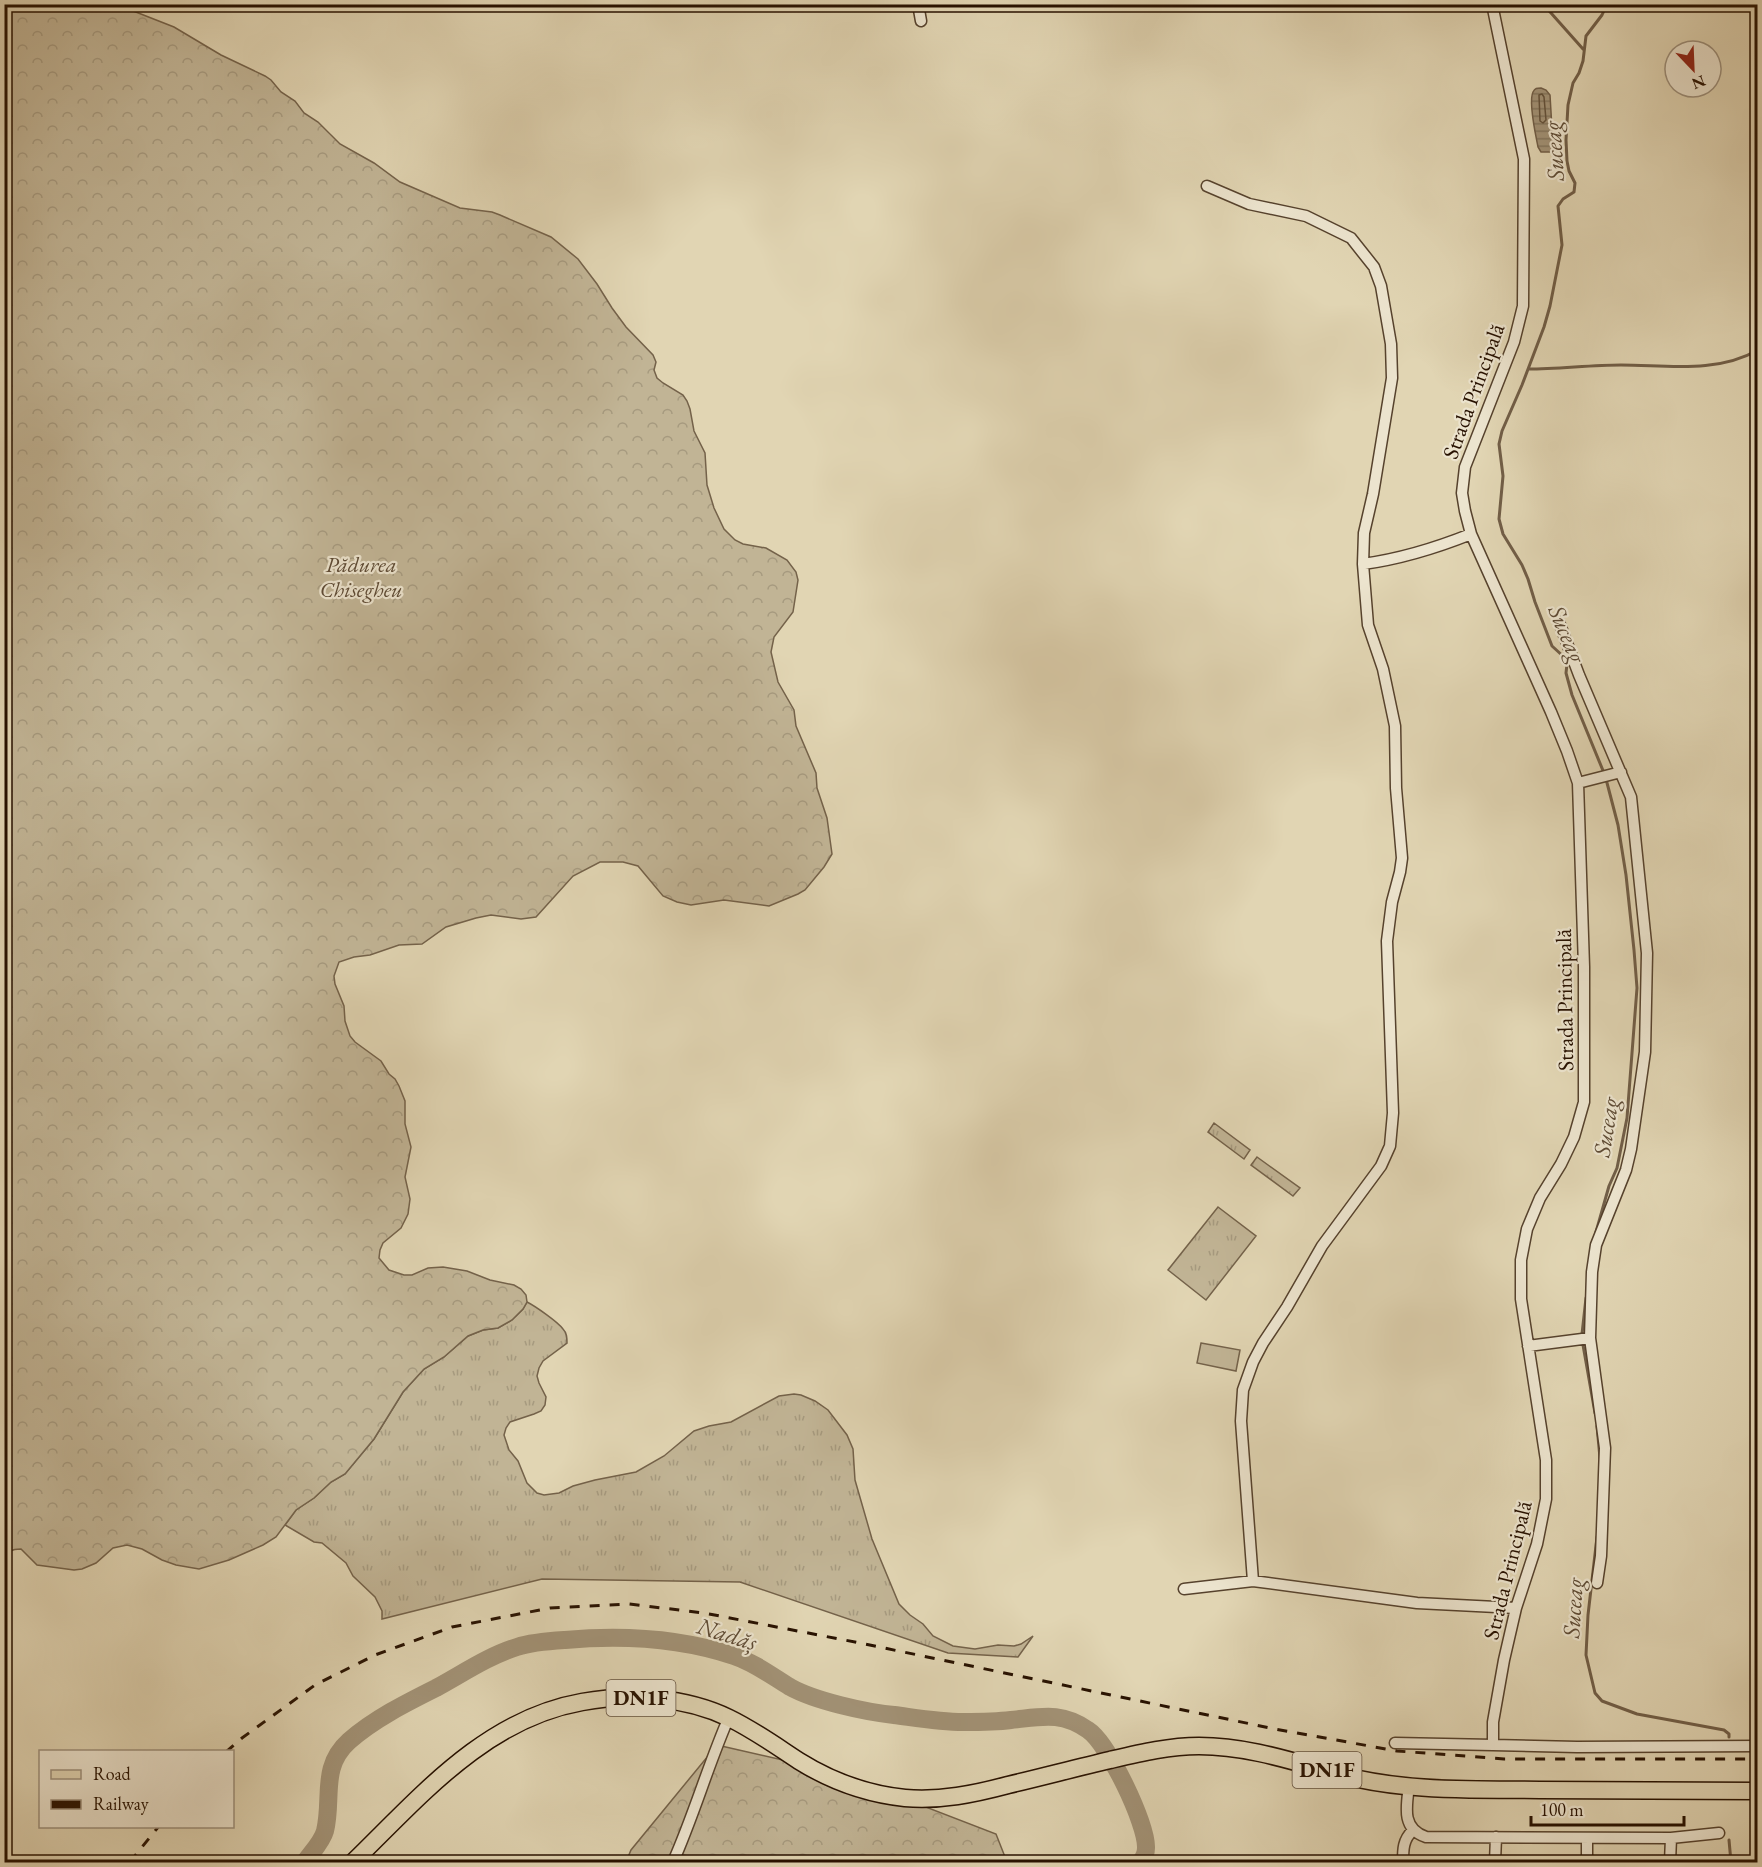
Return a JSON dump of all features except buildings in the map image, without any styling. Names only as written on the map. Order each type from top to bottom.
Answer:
[{"type":"main road","name":"DN1F","points":[[353,1863],[468,1753],[503,1730],[541,1713],[584,1701],[637,1698],[693,1706],[729,1717],[827,1776],[868,1791],[906,1798],[939,1799],[981,1793],[1150,1751],[1192,1746],[1229,1748],[1271,1755],[1347,1777],[1409,1786],[1758,1791]]},
{"type":"street","points":[[918,4],[921,21]]},
{"type":"street","name":"Strada Principală","points":[[1492,4],[1524,159],[1522,306],[1514,342],[1465,467],[1462,493],[1471,534],[1567,751],[1583,782],[1585,1092],[1582,1112],[1574,1137],[1536,1208],[1524,1240],[1520,1283],[1546,1460],[1546,1498],[1537,1544],[1516,1608],[1504,1660],[1493,1722],[1493,1745]]},
{"type":"street","points":[[1207,186],[1249,204],[1306,216],[1351,238],[1374,267],[1381,286],[1393,366],[1381,452],[1364,533],[1363,564],[1368,625],[1383,669],[1395,726],[1402,858],[1392,902],[1387,941],[1392,1131],[1390,1146],[1381,1167],[1322,1246],[1263,1343],[1243,1390],[1241,1420],[1253,1581]]},
{"type":"street","points":[[1363,564],[1420,552],[1471,534]]},
{"type":"street","points":[[1559,622],[1631,798],[1647,953],[1645,1052],[1631,1149],[1626,1170],[1596,1245],[1585,1339],[1605,1448],[1601,1556],[1597,1583]]},
{"type":"street","points":[[1583,782],[1620,772]]},
{"type":"street","points":[[1528,1346],[1585,1339]]},
{"type":"street","points":[[1184,1589],[1253,1581],[1417,1603],[1516,1608]]},
{"type":"street","points":[[673,1863],[687,1830],[712,1756],[729,1717]]},
{"type":"street","points":[[1395,1743],[1577,1747],[1758,1746]]},
{"type":"street","points":[[1409,1786],[1407,1814],[1413,1830],[1426,1837],[1671,1838],[1719,1833]]},
{"type":"street","points":[[1403,1863],[1403,1846],[1413,1830]]},
{"type":"street","points":[[1495,1863],[1496,1837]]},
{"type":"street","points":[[1587,1838],[1587,1863]]},
{"type":"street","points":[[1670,1863],[1671,1838]]},
{"type":"green space","name":"Pădurea Chisegheu","points":[[5,4],[118,5],[174,27],[221,55],[271,80],[281,92],[295,101],[304,113],[318,122],[340,144],[374,163],[400,182],[460,208],[492,212],[551,237],[578,259],[626,327],[653,355],[657,378],[683,395],[687,401],[694,431],[705,453],[707,485],[724,529],[735,540],[743,544],[766,548],[787,560],[796,572],[798,580],[793,612],[774,637],[771,652],[778,682],[794,710],[796,726],[816,773],[817,788],[827,818],[832,854],[805,890],[769,906],[724,900],[691,905],[677,902],[663,896],[638,866],[623,862],[600,862],[573,876],[536,917],[521,919],[491,915],[476,918],[446,927],[422,944],[399,945],[339,962],[334,976],[335,984],[344,1006],[345,1021],[350,1036],[381,1061],[395,1079],[405,1101],[405,1124],[411,1147],[405,1177],[410,1199],[408,1214],[401,1228],[383,1243],[379,1258],[389,1270],[404,1275],[412,1275],[428,1268],[443,1267],[467,1271],[490,1280],[514,1285],[526,1295],[527,1302],[512,1320],[498,1328],[483,1330],[468,1336],[444,1357],[424,1369],[403,1392],[374,1439],[345,1474],[331,1482],[314,1498],[296,1510],[276,1537],[229,1560],[199,1569],[176,1565],[142,1549],[127,1545],[113,1548],[96,1563],[74,1570],[37,1565],[21,1549],[10,1551],[5,1560]]},
{"type":"green space","points":[[1214,1123],[1250,1150],[1244,1159],[1208,1132]]},
{"type":"green space","points":[[1257,1157],[1300,1188],[1293,1196],[1251,1165]]},
{"type":"green space","points":[[1218,1207],[1256,1236],[1206,1300],[1168,1270]]},
{"type":"green space","points":[[527,1302],[560,1326],[567,1339],[567,1343],[543,1361],[539,1368],[537,1376],[546,1397],[545,1405],[541,1411],[510,1422],[504,1435],[509,1450],[518,1461],[527,1483],[537,1493],[544,1495],[559,1493],[573,1486],[595,1480],[636,1472],[664,1456],[694,1431],[731,1422],[779,1396],[801,1395],[828,1410],[847,1435],[853,1449],[855,1480],[872,1539],[899,1604],[923,1624],[933,1636],[953,1646],[975,1649],[998,1645],[1014,1646],[1033,1636],[1018,1657],[948,1653],[740,1582],[542,1579],[382,1619],[382,1611],[375,1597],[353,1576],[346,1563],[322,1543],[314,1542],[285,1525],[296,1510],[314,1498],[331,1482],[345,1474],[374,1439],[403,1392],[424,1369],[444,1357],[468,1336],[483,1330],[498,1328],[512,1320]]},
{"type":"green space","points":[[1201,1343],[1240,1350],[1236,1371],[1197,1363]]},
{"type":"green space","points":[[717,1745],[835,1772],[996,1834],[1007,1862],[626,1862],[631,1850]]},
{"type":"water","points":[[1541,88],[1550,95],[1553,146],[1551,152],[1541,152],[1538,147],[1533,119],[1531,103],[1533,92]]},
{"type":"waterway","points":[[1543,4],[1583,49]]},
{"type":"waterway","name":"Suceag","points":[[1604,773],[1572,695],[1566,673],[1567,664],[1564,657],[1552,646],[1522,565],[1503,534],[1499,519],[1503,476],[1499,444],[1550,306],[1562,245],[1558,206],[1563,199],[1574,192],[1575,183],[1567,161],[1568,105],[1573,83],[1583,61],[1586,36],[1602,15],[1607,4]]},
{"type":"waterway","points":[[1528,369],[1609,365],[1673,367],[1708,365],[1742,358],[1758,350]]},
{"type":"waterway","name":"Suceag","points":[[1596,1232],[1609,1186],[1617,1168],[1627,1118],[1637,988],[1626,875],[1618,825],[1606,779]]},
{"type":"waterway","name":"Suceag","points":[[1586,1298],[1582,1334],[1595,1413]]},
{"type":"waterway","name":"Suceag","points":[[1597,1426],[1600,1458]]},
{"type":"waterway","name":"Suceag","points":[[1597,1537],[1586,1655],[1595,1693],[1602,1701],[1637,1714],[1724,1730],[1729,1737]]},
{"type":"waterway","name":"Nadăș","points":[[305,1862],[324,1835],[329,1783],[334,1761],[340,1751],[359,1733],[402,1706],[485,1660],[506,1651],[541,1642],[607,1638],[650,1639],[714,1650],[749,1662],[800,1692],[840,1705],[869,1711],[954,1722],[993,1722],[1041,1717],[1069,1720],[1088,1730],[1096,1738],[1125,1785],[1145,1837],[1146,1852],[1140,1862]]},
{"type":"waterway","name":"Suceag","points":[[1729,1840],[1731,1862]]},
{"type":"railway","points":[[228,1750],[315,1685],[375,1655],[452,1627],[550,1608],[629,1604],[704,1613],[1275,1729],[1397,1751],[1504,1759],[1758,1759]]},
{"type":"railway","points":[[130,1862],[157,1828]]}]
